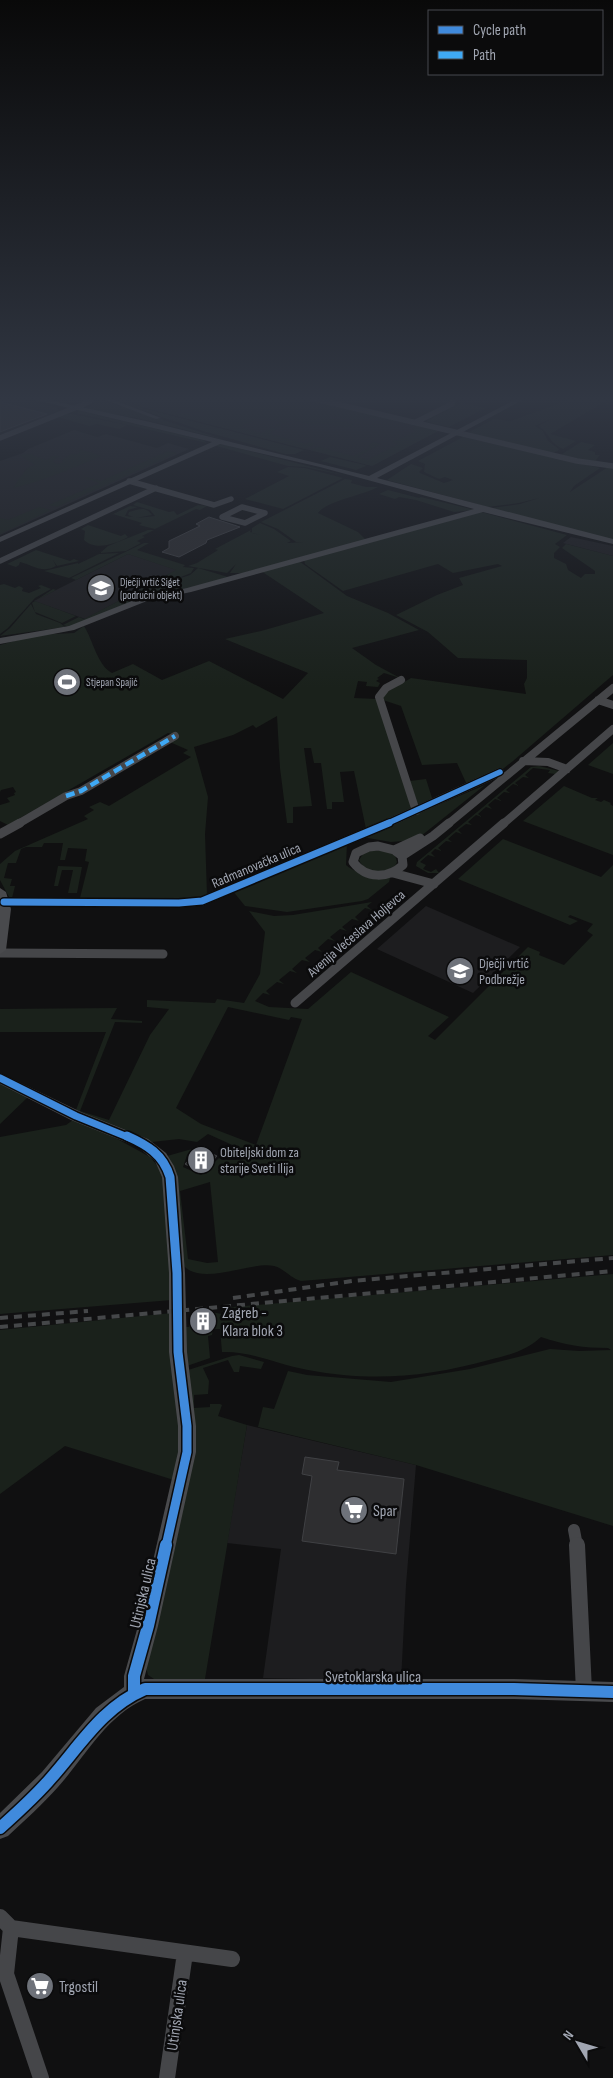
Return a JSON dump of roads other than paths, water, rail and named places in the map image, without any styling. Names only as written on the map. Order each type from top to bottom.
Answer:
[{"type":"street","points":[[0,540],[101,494]]},
{"type":"street","points":[[0,561],[143,494]]},
{"type":"street","points":[[176,494],[214,505],[231,500]]},
{"type":"street","points":[[426,494],[613,542]]},
{"type":"street","points":[[242,506],[265,513],[245,523],[222,517],[242,506]]},
{"type":"street","points":[[0,641],[71,628],[144,599],[188,590],[484,509]]},
{"type":"street","points":[[401,680],[386,688],[379,697],[416,811]]},
{"type":"street","points":[[402,861],[394,850],[386,847],[369,847],[356,853],[353,862],[355,867],[368,874],[385,875],[393,873],[402,861],[443,826],[613,688]]},
{"type":"street","points":[[598,700],[613,705]]},
{"type":"street","name":"Avenija Većeslava Holjevca","points":[[295,1003],[430,882],[613,729]]},
{"type":"street","points":[[0,834],[66,796],[81,791],[175,736]]},
{"type":"street","points":[[537,750],[548,762]]},
{"type":"street","points":[[523,761],[548,762],[567,769]]},
{"type":"street","name":"Radmanovačka ulica","points":[[163,954],[0,952],[2,897],[179,903],[202,901],[416,811],[500,772]]},
{"type":"street","points":[[394,850],[443,826]]},
{"type":"street","name":"Avenija Većeslava Holjevca","points":[[402,861],[430,882]]},
{"type":"street","name":"Avenija Većeslava Holjevca","points":[[393,873],[430,882]]},
{"type":"street","name":"Utinjska ulica","points":[[0,1078],[76,1116],[132,1137],[152,1149],[167,1163],[170,1177],[178,1310],[178,1352],[187,1426],[187,1452],[148,1626],[134,1676],[134,1693]]},
{"type":"street","points":[[574,1530],[578,1553],[584,1692]]},
{"type":"street","name":"Svetoklarska ulica","points":[[134,1693],[156,1688],[514,1689],[613,1692]]},
{"type":"street","points":[[0,1828],[50,1779],[110,1710],[123,1698],[134,1693]]},
{"type":"street","points":[[41,2078],[6,1974],[5,1922],[185,1953],[232,1959]]},
{"type":"street","name":"Utinjska ulica","points":[[167,2078],[185,1953]]},
{"type":"railway","points":[[233,1298],[352,1281],[613,1258]]},
{"type":"railway","points":[[0,1327],[613,1271]]},
{"type":"railway","points":[[0,1318],[88,1311]]},
{"type":"place","name":"Dječji vrtić Siget (područni objekt)","points":[[101,588]]},
{"type":"place","name":"Stjepan Spajić","points":[[67,682]]},
{"type":"place","name":"Dječji vrtić Podbrežje","points":[[460,971]]},
{"type":"place","name":"Obiteljski dom za starije Sveti Ilija","points":[[201,1160]]},
{"type":"place","name":"Zagreb - Klara blok 3","points":[[203,1321]]},
{"type":"place","name":"Spar","points":[[354,1510]]},
{"type":"place","name":"Trgostil","points":[[40,1986]]}]
